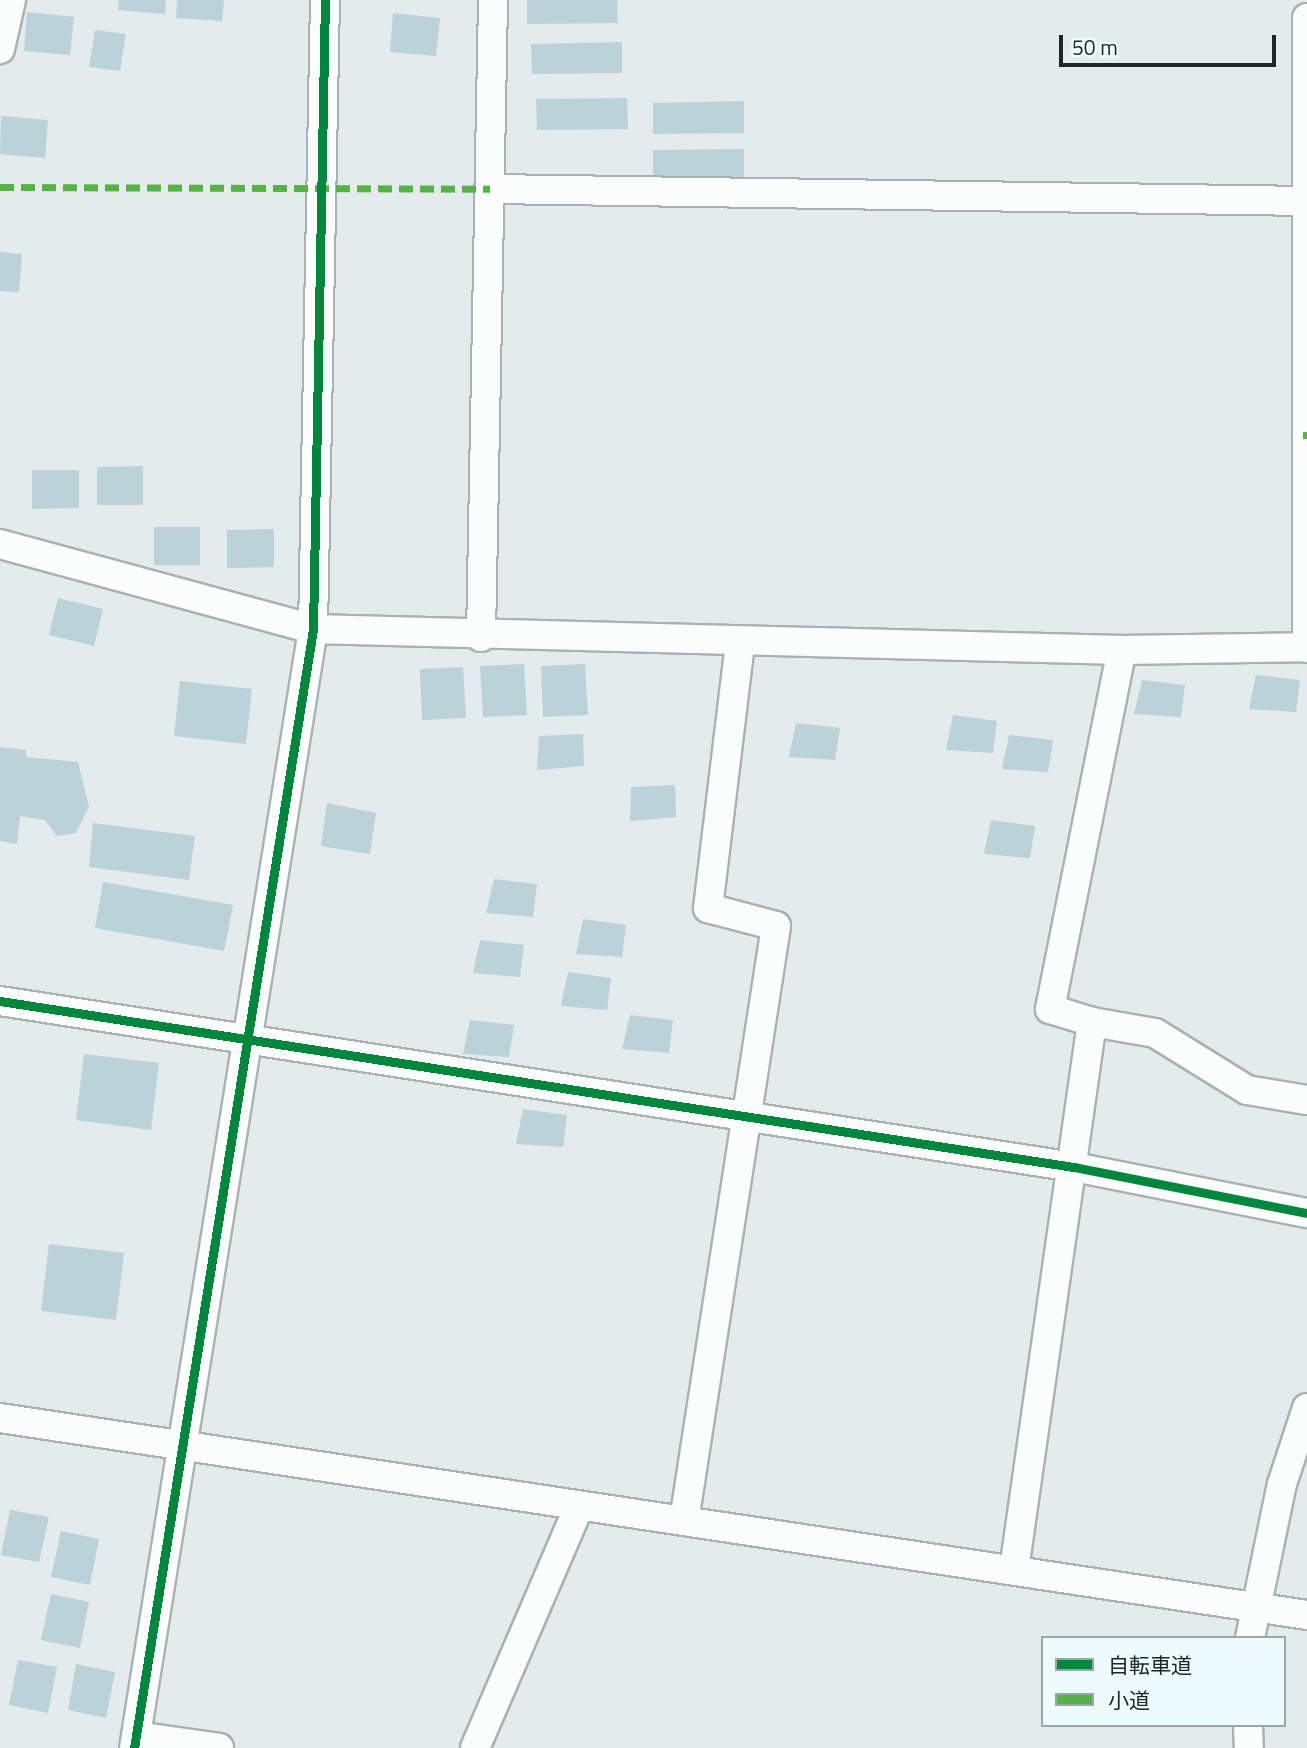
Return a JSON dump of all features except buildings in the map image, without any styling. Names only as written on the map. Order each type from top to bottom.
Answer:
[{"type":"street","points":[[0,49],[11,0]]},
{"type":"street","points":[[219,1748],[135,1742],[184,1447],[245,1038],[313,629],[325,0]]},
{"type":"street","points":[[481,637],[493,0]]},
{"type":"street","points":[[0,544],[313,629],[481,637],[1122,650],[1305,647],[1307,18]]},
{"type":"street","points":[[489,189],[1305,201]]},
{"type":"street","points":[[684,1521],[776,926],[708,908],[740,642]]},
{"type":"street","points":[[1122,650],[1050,1009],[1092,1022],[1155,1033],[1247,1090],[1307,1100]]},
{"type":"street","points":[[0,1001],[1074,1167],[1307,1213]]},
{"type":"street","points":[[1014,1570],[1074,1167],[1092,1022]]},
{"type":"street","points":[[1250,1636],[1254,1607],[1307,1408]]},
{"type":"street","points":[[0,1418],[1307,1615]]},
{"type":"street","points":[[475,1748],[579,1506]]},
{"type":"street","points":[[1248,1727],[1249,1748]]},
{"type":"marked path","points":[[0,187],[490,189]]},
{"type":"cycle path","points":[[134,1748],[313,629],[325,0]]},
{"type":"cycle path","points":[[0,1001],[1074,1167],[1307,1213]]}]
